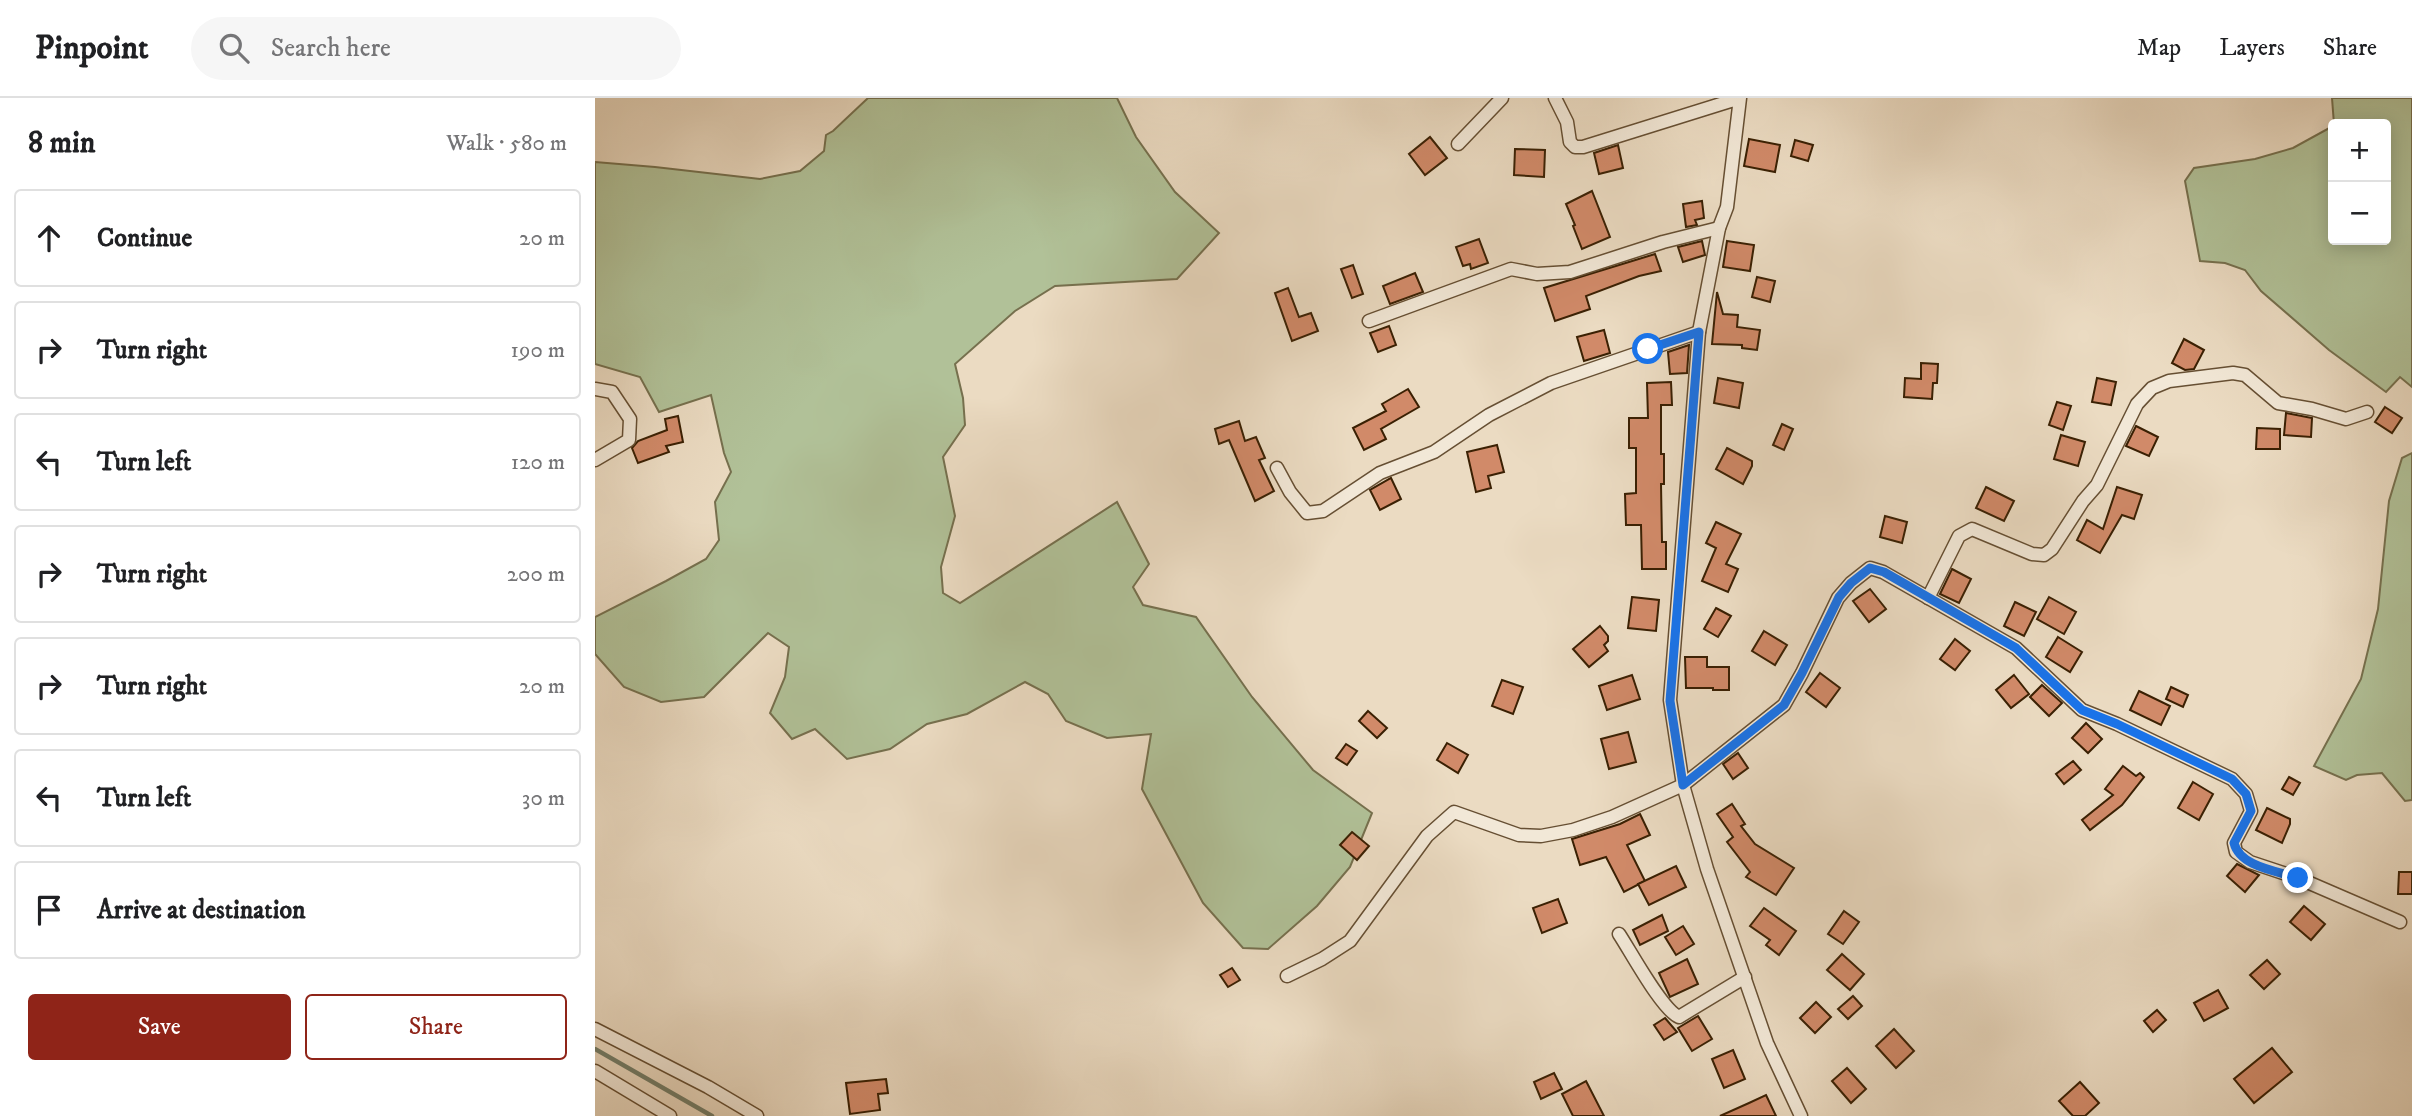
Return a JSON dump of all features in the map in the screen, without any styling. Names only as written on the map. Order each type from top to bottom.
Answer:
[{"type":"street","points":[[1458,144],[1501,98]]},
{"type":"street","points":[[1555,98],[1567,122],[1570,142],[1575,147],[1583,148],[1740,98],[1727,207],[1719,228],[1699,332],[1670,701],[1683,785],[1707,869],[1767,1043],[1801,1116]]},
{"type":"street","points":[[1369,321],[1511,269],[1537,274],[1570,272],[1663,242],[1719,228]]},
{"type":"street","points":[[1277,468],[1290,492],[1307,513],[1323,511],[1381,473],[1434,452],[1489,415],[1551,383],[1699,332]]},
{"type":"street","points":[[1928,598],[1959,536],[1972,529],[2032,554],[2044,555],[2052,549],[2083,501],[2097,485],[2137,404],[2152,388],[2169,381],[2233,373],[2245,375],[2278,403],[2346,419],[2367,412]]},
{"type":"street","points":[[595,389],[612,392],[630,419],[629,440],[595,460]]},
{"type":"street","points":[[1287,976],[1322,959],[1350,941],[1427,836],[1454,812],[1520,835],[1541,836],[1573,830],[1612,817],[1683,785],[1784,705],[1839,597],[1870,568],[1884,572],[2016,648],[2082,710],[2232,779],[2246,794],[2251,811],[2234,843],[2237,852],[2250,862],[2298,878],[2400,922]]},
{"type":"street","points":[[1619,934],[1663,1003],[1671,1014],[1679,1017],[1745,977]]},
{"type":"street","points":[[595,1029],[708,1087],[757,1116]]},
{"type":"street","points":[[595,1071],[670,1116]]},
{"type":"green space","points":[[868,98],[1117,98],[1136,137],[1175,192],[1219,233],[1177,279],[1055,286],[1015,311],[955,364],[963,398],[965,425],[943,457],[955,516],[941,567],[943,593],[960,603],[1117,502],[1149,564],[1133,587],[1143,605],[1196,617],[1252,697],[1313,770],[1372,813],[1350,867],[1317,906],[1268,949],[1243,948],[1203,903],[1142,789],[1151,734],[1107,738],[1066,721],[1048,694],[1025,682],[967,714],[927,724],[890,749],[847,759],[815,729],[792,739],[770,713],[785,677],[789,647],[768,633],[704,697],[661,702],[624,687],[595,654],[595,617],[706,559],[719,540],[715,502],[731,472],[711,395],[659,412],[640,377],[595,364],[595,162],[760,179],[800,171],[824,151],[826,135]]},
{"type":"green space","points":[[2332,98],[2412,98],[2412,387],[2400,377],[2386,392],[2329,350],[2261,291],[2245,270],[2225,263],[2200,261],[2185,181],[2194,168],[2255,159],[2293,148],[2328,129],[2328,245],[2391,245],[2391,119],[2334,119]]},
{"type":"green space","points":[[2412,453],[2412,800],[2405,801],[2382,773],[2357,775],[2346,780],[2314,766],[2361,679],[2378,609],[2389,501],[2402,458]]},
{"type":"building","points":[[1430,137],[1447,158],[1425,175],[1409,154]]},
{"type":"building","points":[[1749,139],[1780,145],[1775,172],[1744,166]]},
{"type":"building","points":[[1795,140],[1813,145],[1808,161],[1791,156]]},
{"type":"building","points":[[1618,145],[1623,168],[1599,174],[1594,153]]},
{"type":"building","points":[[1515,149],[1545,150],[1544,177],[1514,175]]},
{"type":"building","points":[[1592,191],[1610,237],[1582,249],[1566,204]]},
{"type":"building","points":[[1702,201],[1704,218],[1695,220],[1697,225],[1686,227],[1683,204]]},
{"type":"building","points":[[1479,239],[1488,263],[1471,269],[1470,264],[1463,266],[1456,247]]},
{"type":"building","points":[[1702,241],[1705,255],[1683,262],[1678,247]]},
{"type":"building","points":[[1727,241],[1754,245],[1750,271],[1723,267]]},
{"type":"building","points":[[1655,254],[1661,271],[1639,276],[1586,296],[1590,309],[1555,321],[1544,288]]},
{"type":"building","points":[[1353,265],[1363,294],[1352,298],[1341,269]]},
{"type":"building","points":[[1415,273],[1423,292],[1390,304],[1383,286]]},
{"type":"building","points":[[1757,277],[1775,281],[1770,302],[1752,297]]},
{"type":"building","points":[[1288,288],[1299,317],[1311,313],[1318,331],[1292,341],[1275,293]]},
{"type":"building","points":[[1717,292],[1723,314],[1738,315],[1737,327],[1760,330],[1757,350],[1742,348],[1742,345],[1712,344]]},
{"type":"building","points":[[1389,326],[1396,345],[1378,352],[1370,333]]},
{"type":"building","points":[[1604,330],[1610,353],[1584,361],[1577,337]]},
{"type":"building","points":[[2184,339],[2204,350],[2194,369],[2185,370],[2172,363]]},
{"type":"building","points":[[1689,345],[1687,373],[1670,374],[1668,352]]},
{"type":"building","points":[[1921,363],[1938,364],[1937,383],[1933,383],[1932,399],[1904,397],[1905,378],[1921,379]]},
{"type":"building","points":[[1718,378],[1743,383],[1739,408],[1714,403]]},
{"type":"building","points":[[2097,378],[2116,382],[2111,405],[2092,402]]},
{"type":"building","points":[[1671,382],[1672,405],[1661,405],[1661,454],[1664,454],[1664,484],[1661,484],[1662,542],[1666,542],[1666,569],[1642,569],[1641,525],[1626,525],[1625,494],[1636,493],[1636,448],[1629,448],[1629,418],[1648,418],[1647,383]]},
{"type":"building","points":[[1408,389],[1419,407],[1381,429],[1386,439],[1364,450],[1353,428],[1386,411],[1382,404]]},
{"type":"building","points":[[2057,402],[2071,406],[2063,430],[2049,425]]},
{"type":"building","points":[[2385,407],[2402,418],[2392,433],[2375,422]]},
{"type":"building","points":[[2286,413],[2312,418],[2311,437],[2284,435]]},
{"type":"building","points":[[678,416],[683,442],[666,446],[669,452],[638,463],[632,448],[638,441],[667,430],[665,419]]},
{"type":"building","points":[[1239,421],[1245,441],[1256,437],[1265,458],[1259,460],[1274,491],[1255,501],[1229,440],[1219,444],[1215,429]]},
{"type":"building","points":[[1782,424],[1793,429],[1784,450],[1773,445]]},
{"type":"building","points":[[2136,426],[2158,437],[2149,456],[2126,446]]},
{"type":"building","points":[[2257,428],[2280,429],[2280,449],[2256,449]]},
{"type":"building","points":[[2061,435],[2085,442],[2078,466],[2054,459]]},
{"type":"building","points":[[1497,445],[1504,472],[1488,476],[1491,488],[1476,492],[1467,452]]},
{"type":"building","points":[[1727,448],[1752,461],[1743,484],[1716,469]]},
{"type":"building","points":[[1391,478],[1401,499],[1380,510],[1370,490]]},
{"type":"building","points":[[1986,487],[2014,501],[2004,521],[1976,508]]},
{"type":"building","points":[[2117,487],[2142,495],[2134,519],[2122,515],[2100,553],[2077,540],[2087,520],[2103,529]]},
{"type":"building","points":[[1885,516],[1907,522],[1902,543],[1880,537]]},
{"type":"building","points":[[1716,522],[1741,534],[1726,564],[1738,569],[1728,592],[1702,581],[1716,548],[1706,543]]},
{"type":"building","points":[[1952,569],[1971,579],[1959,603],[1940,594]]},
{"type":"building","points":[[1870,589],[1886,609],[1869,622],[1853,601]]},
{"type":"building","points":[[1632,597],[1659,600],[1656,631],[1628,628]]},
{"type":"building","points":[[2049,597],[2076,612],[2064,634],[2037,619]]},
{"type":"building","points":[[2015,602],[2036,612],[2024,636],[2004,626]]},
{"type":"building","points":[[1716,608],[1731,616],[1718,637],[1704,629]]},
{"type":"building","points":[[1600,626],[1608,636],[1604,645],[1608,651],[1589,667],[1573,649]]},
{"type":"building","points":[[1764,631],[1787,645],[1775,665],[1752,651]]},
{"type":"building","points":[[2058,637],[2082,652],[2070,672],[2046,657]]},
{"type":"building","points":[[1955,639],[1970,651],[1955,670],[1940,659]]},
{"type":"building","points":[[1685,657],[1707,657],[1707,667],[1729,667],[1729,690],[1686,688]]},
{"type":"building","points":[[1820,673],[1840,688],[1826,707],[1806,692]]},
{"type":"building","points":[[1632,675],[1640,699],[1607,710],[1599,686]]},
{"type":"building","points":[[2014,675],[2029,694],[2011,708],[1996,690]]},
{"type":"building","points":[[1502,680],[1523,687],[1513,714],[1492,706]]},
{"type":"building","points":[[2042,685],[2062,703],[2049,716],[2030,697]]},
{"type":"building","points":[[2171,687],[2188,695],[2183,707],[2166,699]]},
{"type":"building","points":[[2139,691],[2170,706],[2161,725],[2130,710]]},
{"type":"building","points":[[1368,711],[1387,728],[1377,738],[1359,721]]},
{"type":"building","points":[[2086,723],[2102,739],[2088,753],[2072,738]]},
{"type":"building","points":[[1628,732],[1636,762],[1609,769],[1601,739]]},
{"type":"building","points":[[1447,743],[1468,755],[1458,773],[1437,760]]},
{"type":"building","points":[[1346,744],[1357,751],[1347,765],[1336,758]]},
{"type":"building","points":[[1738,753],[1748,768],[1733,779],[1723,764]]},
{"type":"building","points":[[2073,761],[2081,770],[2064,784],[2056,774]]},
{"type":"building","points":[[2123,766],[2136,776],[2140,773],[2144,777],[2122,805],[2090,830],[2082,820],[2113,795],[2105,789]]},
{"type":"building","points":[[2289,777],[2300,783],[2293,795],[2282,789]]},
{"type":"building","points":[[2193,782],[2213,794],[2199,820],[2178,808]]},
{"type":"building","points":[[1732,804],[1745,824],[1741,826],[1755,844],[1794,868],[1776,895],[1746,877],[1750,872],[1727,842],[1733,837],[1717,814]]},
{"type":"building","points":[[2267,808],[2290,819],[2282,843],[2256,830]]},
{"type":"building","points":[[1640,814],[1650,835],[1627,845],[1645,881],[1624,892],[1606,857],[1580,865],[1572,839],[1620,824]]},
{"type":"building","points":[[1352,832],[1369,846],[1357,860],[1340,845]]},
{"type":"building","points":[[2237,864],[2259,875],[2245,892],[2227,876]]},
{"type":"building","points":[[1676,866],[1686,887],[1649,905],[1638,884]]},
{"type":"building","points":[[2399,872],[2412,872],[2412,894],[2398,894]]},
{"type":"building","points":[[1558,899],[1567,923],[1542,933],[1533,908]]},
{"type":"building","points":[[2304,906],[2325,924],[2311,940],[2290,922]]},
{"type":"building","points":[[1764,908],[1796,931],[1779,955],[1766,945],[1770,940],[1750,926]]},
{"type":"building","points":[[1844,911],[1859,922],[1843,944],[1828,934]]},
{"type":"building","points":[[1662,915],[1668,931],[1640,945],[1633,930]]},
{"type":"building","points":[[1683,926],[1694,944],[1676,955],[1665,937]]},
{"type":"building","points":[[1842,954],[1864,974],[1850,990],[1827,970]]},
{"type":"building","points":[[1687,959],[1698,984],[1670,997],[1659,973]]},
{"type":"building","points":[[2267,960],[2280,974],[2264,989],[2250,975]]},
{"type":"building","points":[[1232,968],[1240,980],[1228,987],[1220,975]]},
{"type":"building","points":[[2218,990],[2228,1008],[2204,1021],[2194,1003]]},
{"type":"building","points":[[1853,996],[1862,1006],[1848,1019],[1838,1009]]},
{"type":"building","points":[[1816,1002],[1831,1017],[1815,1033],[1800,1018]]},
{"type":"building","points":[[2157,1010],[2166,1020],[2153,1032],[2144,1021]]},
{"type":"building","points":[[1698,1016],[1712,1039],[1692,1051],[1678,1028]]},
{"type":"building","points":[[1665,1018],[1677,1032],[1664,1040],[1654,1025]]},
{"type":"building","points":[[1894,1029],[1914,1051],[1896,1068],[1876,1046]]},
{"type":"building","points":[[2272,1048],[2292,1072],[2254,1103],[2234,1079]]},
{"type":"building","points":[[1733,1050],[1745,1079],[1724,1088],[1712,1059]]},
{"type":"building","points":[[1847,1068],[1866,1089],[1851,1103],[1832,1081]]},
{"type":"building","points":[[1554,1073],[1562,1089],[1541,1099],[1534,1082]]},
{"type":"building","points":[[886,1079],[888,1093],[878,1094],[880,1110],[850,1114],[846,1083]]},
{"type":"building","points":[[1586,1081],[1604,1116],[1573,1116],[1562,1094]]},
{"type":"building","points":[[2080,1082],[2099,1103],[2085,1116],[2073,1116],[2059,1101]]},
{"type":"building","points":[[1766,1095],[1776,1116],[1720,1116],[1749,1103]]},
{"type":"waterway","points":[[595,1049],[712,1116]]},
{"type":"route","points":[[1648,349],[1699,332],[1670,701],[1683,785],[1784,705],[1839,597],[1870,568],[1884,572],[2016,648],[2082,710],[2232,779],[2246,794],[2251,811],[2234,843],[2237,852],[2250,862],[2298,878]]}]
